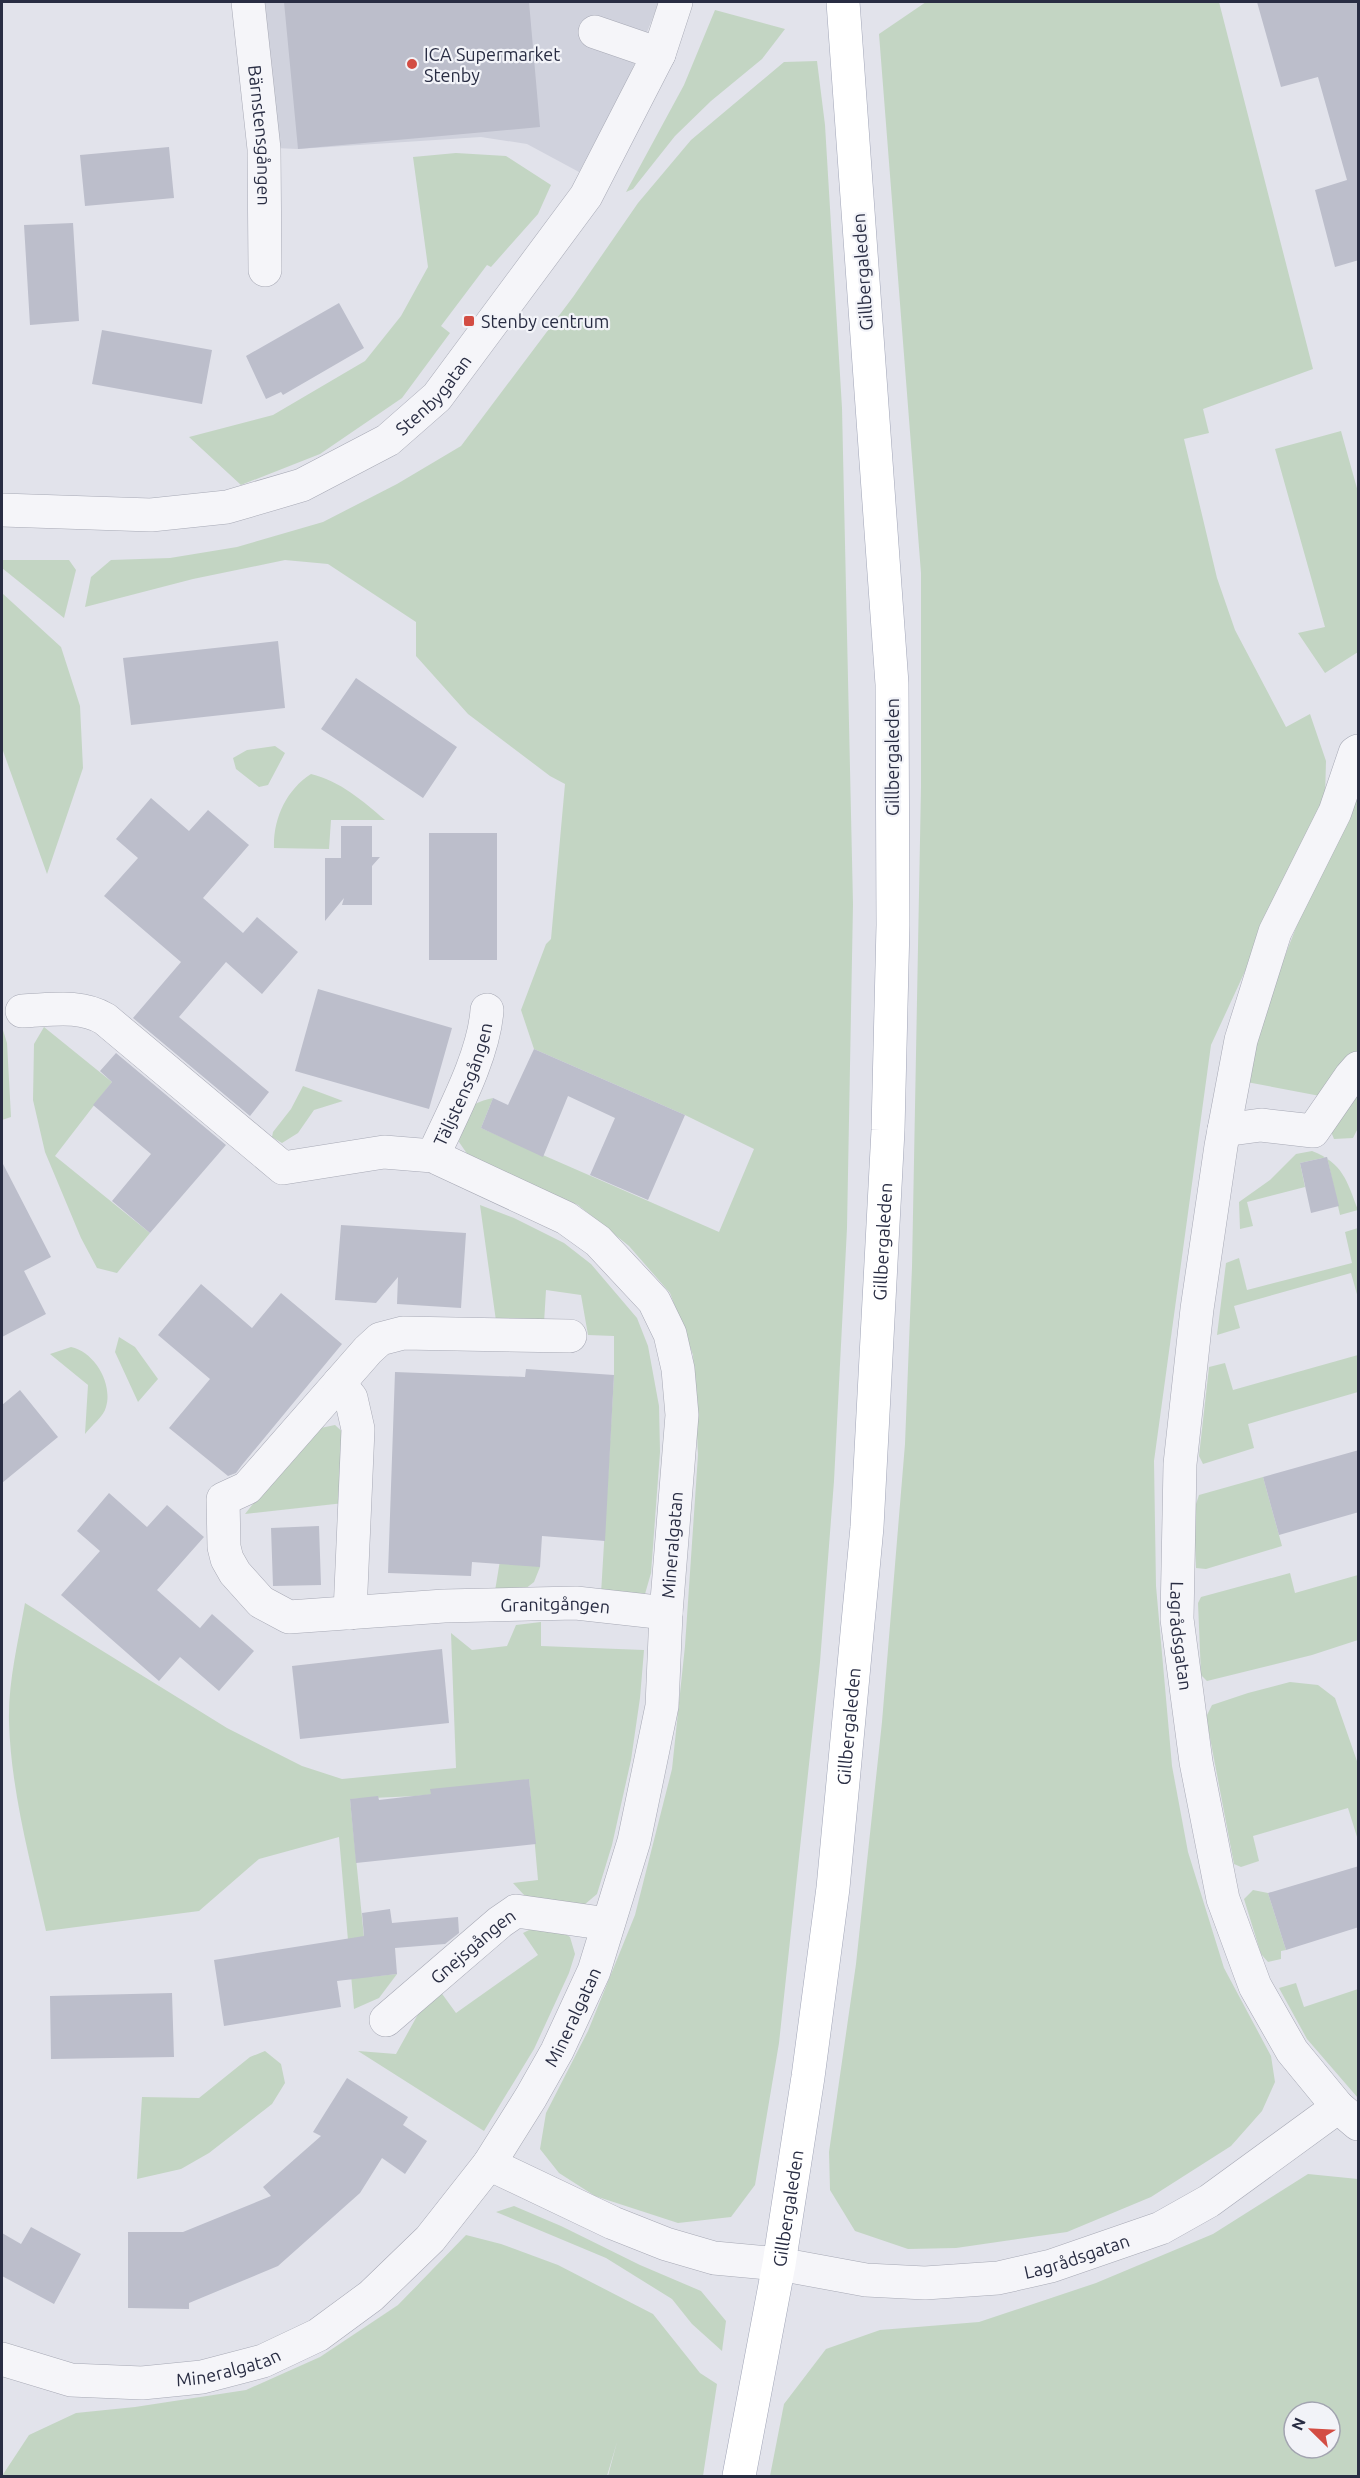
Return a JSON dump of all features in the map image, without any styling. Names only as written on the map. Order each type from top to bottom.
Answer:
[{"type":"main road","name":"Gillbergaleden","points":[[740,2476],[779,2264],[808,2077],[831,1899],[851,1713],[867,1527],[888,1130],[893,925],[892,684],[843,2]]},
{"type":"street","name":"Bärnstensgången","points":[[248,2],[264,149],[265,270]]},
{"type":"street","name":"Stenbygatan","points":[[2,510],[151,515],[227,507],[302,485],[388,440],[437,397],[586,196],[658,54],[676,2]]},
{"type":"street","points":[[595,32],[658,54]]},
{"type":"street","name":"Lagrådsgatan","points":[[779,2264],[866,2280],[925,2283],[998,2278],[1051,2266],[1161,2228],[1348,2116],[1292,2051],[1254,1986],[1223,1899],[1196,1762],[1177,1619],[1180,1464],[1197,1309],[1224,1130],[1241,1040],[1275,932],[1335,812],[1355,753],[1359,751]]},
{"type":"street","name":"Mineralgatan","points":[[2,2359],[12,2364],[71,2380],[142,2383],[202,2377],[263,2361],[318,2335],[371,2296],[430,2239],[489,2164],[557,2051],[594,1971],[634,1841],[662,1706],[666,1613],[682,1414],[678,1369],[670,1334],[654,1301],[598,1241],[567,1218],[433,1156],[384,1152],[283,1168],[105,1019],[92,1011],[80,1008],[22,1011]]},
{"type":"street","name":"Täljstensgången","points":[[433,1156],[466,1083],[486,1024],[487,1010]]},
{"type":"street","points":[[1224,1130],[1261,1125],[1313,1131],[1359,1068]]},
{"type":"street","points":[[350,1613],[358,1429],[351,1398],[339,1383],[380,1339],[402,1333],[570,1336]]},
{"type":"street","name":"Granitgången","points":[[339,1383],[247,1488],[223,1499],[224,1547],[227,1559],[246,1588],[271,1609],[289,1617],[444,1606],[576,1603],[666,1613]]},
{"type":"street","name":"Gnejsgången","points":[[386,2020],[500,1922],[516,1911],[608,1924]]},
{"type":"street","points":[[489,2164],[613,2223],[666,2244],[714,2258],[779,2264]]},
{"type":"shaded area","name":"ICA Supermarket Stenby","points":[[263,2],[659,2],[628,80],[579,172],[527,144],[481,137],[298,149],[275,148]]},
{"type":"green space","points":[[926,2],[1219,2],[1313,369],[1203,409],[1209,433],[1184,439],[1217,578],[1235,630],[1286,727],[1310,714],[1326,761],[1325,798],[1211,1045],[1154,1461],[1156,1586],[1172,1766],[1188,1852],[1224,1968],[1271,2056],[1275,2082],[1262,2111],[1231,2146],[1151,2197],[1067,2232],[956,2248],[908,2249],[855,2231],[830,2190],[829,2152],[856,1964],[882,1722],[905,1444],[912,1267],[921,787],[921,573],[879,34]]},
{"type":"green space","points":[[715,10],[785,29],[762,59],[711,101],[675,136],[633,189],[626,192],[684,85]]},
{"type":"green space","points":[[817,61],[825,125],[842,408],[853,904],[847,1228],[834,1481],[820,1662],[779,2043],[755,2185],[731,2217],[678,2223],[595,2196],[559,2173],[540,2149],[546,2113],[588,2031],[635,1915],[672,1769],[685,1646],[698,1455],[693,1355],[670,1293],[629,1246],[578,1205],[470,1158],[459,1142],[467,1112],[476,1104],[493,1098],[481,1128],[719,1232],[754,1149],[685,1115],[534,1049],[521,1010],[546,944],[551,939],[565,784],[550,776],[468,714],[416,656],[416,622],[328,564],[285,560],[193,579],[85,607],[91,577],[111,560],[170,558],[237,547],[323,522],[397,484],[461,446],[573,297],[638,203],[691,140],[784,62]]},
{"type":"green space","points":[[456,153],[506,156],[551,185],[538,214],[491,267],[487,265],[441,326],[450,333],[402,398],[320,454],[241,485],[189,437],[273,415],[365,361],[401,316],[428,267],[413,157]]},
{"type":"green space","points":[[1341,431],[1358,492],[1358,652],[1325,673],[1298,633],[1325,627],[1275,449]]},
{"type":"green space","points":[[2,560],[69,560],[76,570],[64,618],[2,568]]},
{"type":"green space","points":[[2,593],[61,647],[80,706],[83,768],[47,874],[2,748]]},
{"type":"green space","points":[[275,746],[285,753],[268,785],[259,787],[236,769],[233,758],[247,750]]},
{"type":"green space","points":[[311,774],[332,781],[360,799],[385,820],[331,820],[329,849],[274,848],[276,826],[283,806],[295,788]]},
{"type":"green space","points":[[1358,796],[1358,1051],[1353,1054],[1320,1096],[1236,1080],[1299,920]]},
{"type":"green space","points":[[2,1027],[7,1043],[11,1117],[2,1120]]},
{"type":"green space","points":[[44,1027],[112,1082],[55,1156],[150,1233],[117,1273],[97,1268],[81,1238],[45,1152],[33,1100],[34,1044]]},
{"type":"green space","points":[[1358,1080],[1358,1128],[1353,1138],[1334,1139],[1328,1124]]},
{"type":"green space","points":[[303,1086],[343,1101],[314,1110],[298,1133],[282,1143],[272,1137],[273,1132],[291,1109]]},
{"type":"green space","points":[[1312,1151],[1325,1157],[1300,1163],[1305,1187],[1247,1202],[1253,1226],[1240,1229],[1239,1202],[1270,1180],[1296,1154]]},
{"type":"green space","points":[[1327,1159],[1342,1174],[1358,1210],[1340,1215]]},
{"type":"green space","points":[[480,1205],[514,1218],[564,1243],[591,1264],[637,1318],[648,1346],[659,1406],[660,1452],[651,1573],[645,1594],[626,1600],[601,1594],[614,1375],[614,1336],[588,1335],[581,1295],[546,1290],[544,1323],[496,1321]]},
{"type":"green space","points":[[1358,1228],[1358,1298],[1351,1273],[1234,1306],[1240,1328],[1217,1335],[1226,1263],[1239,1258],[1247,1290],[1352,1263],[1345,1232]]},
{"type":"green space","points":[[119,1337],[135,1347],[158,1379],[138,1402],[115,1352]]},
{"type":"green space","points":[[71,1347],[88,1355],[94,1362],[100,1370],[107,1389],[105,1410],[85,1434],[88,1385],[50,1354]]},
{"type":"green space","points":[[1358,1355],[1358,1392],[1248,1424],[1254,1448],[1203,1464],[1199,1456],[1209,1367],[1225,1363],[1233,1390]]},
{"type":"green space","points":[[335,1425],[347,1436],[344,1503],[245,1514],[302,1442],[316,1429]]},
{"type":"green space","points":[[1263,1477],[1282,1546],[1206,1569],[1196,1568],[1194,1510],[1199,1495]]},
{"type":"green space","points":[[503,1542],[540,1567],[534,1582],[520,1593],[495,1591]]},
{"type":"green space","points":[[1290,1573],[1295,1593],[1358,1575],[1358,1640],[1312,1655],[1207,1681],[1201,1675],[1198,1603],[1201,1597]]},
{"type":"green space","points":[[25,1603],[227,1728],[302,1766],[342,1779],[456,1768],[451,1633],[472,1650],[507,1646],[516,1625],[541,1622],[541,1646],[644,1650],[631,1760],[612,1845],[597,1894],[584,1905],[557,1905],[524,1895],[513,1883],[538,1880],[529,1779],[464,1791],[350,1799],[368,1977],[397,1974],[379,1998],[354,2009],[339,1837],[259,1859],[199,1911],[46,1931],[23,1827],[14,1775],[9,1722],[14,1662]]},
{"type":"green space","points":[[1290,1682],[1318,1685],[1335,1698],[1358,1764],[1358,1840],[1348,1808],[1253,1836],[1259,1861],[1241,1867],[1234,1864],[1206,1717],[1212,1705]]},
{"type":"green space","points":[[1253,1890],[1268,1893],[1286,1950],[1281,1951],[1281,1959],[1268,1962],[1261,1954],[1244,1899]]},
{"type":"green space","points":[[552,1926],[570,1937],[575,1954],[569,1973],[534,2049],[484,2131],[358,2051],[396,2054],[427,1998],[440,1991],[456,2013],[538,1955],[523,1933],[535,1927]]},
{"type":"green space","points":[[1296,1983],[1304,2007],[1358,1989],[1358,2098],[1307,2039],[1279,1988]]},
{"type":"green space","points":[[265,2051],[281,2064],[285,2083],[272,2104],[209,2153],[181,2169],[137,2179],[142,2097],[199,2098],[250,2057]]},
{"type":"green space","points":[[1308,2174],[1358,2179],[1358,2476],[770,2476],[784,2404],[826,2349],[880,2330],[979,2322],[1096,2283],[1213,2234]]},
{"type":"green space","points":[[514,2206],[701,2291],[726,2321],[722,2351],[692,2324],[672,2299],[606,2258],[496,2212]]},
{"type":"green space","points":[[466,2235],[501,2244],[558,2265],[653,2314],[700,2373],[717,2384],[703,2476],[608,2476],[617,2442],[607,2476],[2,2476],[29,2435],[76,2413],[135,2407],[246,2390],[320,2357],[398,2305]]},
{"type":"building","name":"ICA Supermarket Stenby","points":[[284,2],[529,2],[540,127],[298,149]]},
{"type":"building","points":[[1257,2],[1359,2],[1359,260],[1335,267],[1315,190],[1347,180],[1318,77],[1281,87]]},
{"type":"building","points":[[169,147],[174,198],[85,206],[80,155]]},
{"type":"building","points":[[73,223],[79,321],[30,325],[24,225]]},
{"type":"building","points":[[339,303],[364,348],[283,395],[281,392],[266,399],[246,356]]},
{"type":"building","points":[[102,330],[212,350],[202,404],[92,384]]},
{"type":"building","points":[[278,641],[285,708],[131,725],[123,658]]},
{"type":"building","points":[[356,678],[457,747],[423,798],[321,729]]},
{"type":"building","points":[[151,798],[189,831],[208,810],[249,845],[203,898],[243,933],[257,917],[298,952],[262,994],[226,962],[179,1017],[269,1092],[250,1116],[133,1018],[181,962],[104,896],[138,858],[116,839]]},
{"type":"building","points":[[341,826],[372,826],[372,857],[380,857],[372,866],[372,905],[342,905],[344,898],[325,921],[325,858],[341,858]]},
{"type":"building","points":[[429,833],[497,833],[497,960],[429,960]]},
{"type":"building","points":[[318,989],[452,1028],[429,1109],[295,1071]]},
{"type":"building","points":[[534,1049],[685,1115],[648,1200],[590,1175],[615,1118],[568,1096],[543,1157],[481,1128],[493,1098],[508,1105]]},
{"type":"building","points":[[116,1053],[226,1145],[150,1233],[112,1201],[151,1154],[93,1105],[112,1082],[100,1071]]},
{"type":"building","points":[[1327,1157],[1339,1206],[1311,1213],[1300,1163]]},
{"type":"building","points":[[2,1162],[51,1257],[24,1271],[46,1314],[2,1337]]},
{"type":"building","points":[[341,1225],[466,1233],[461,1308],[397,1304],[398,1277],[376,1303],[335,1300]]},
{"type":"building","points":[[201,1284],[252,1328],[281,1293],[342,1344],[236,1473],[228,1476],[169,1428],[210,1379],[158,1335]]},
{"type":"building","points":[[526,1369],[614,1375],[605,1541],[542,1536],[540,1567],[472,1562],[471,1576],[388,1573],[395,1372],[525,1377]]},
{"type":"building","points":[[20,1390],[58,1437],[2,1483],[2,1405]]},
{"type":"building","points":[[1359,1450],[1359,1512],[1279,1535],[1263,1477]]},
{"type":"building","points":[[109,1493],[147,1527],[167,1505],[204,1537],[157,1590],[200,1628],[212,1614],[254,1651],[219,1691],[180,1657],[159,1681],[61,1595],[100,1551],[77,1531]]},
{"type":"building","points":[[319,1526],[321,1585],[273,1586],[271,1528]]},
{"type":"building","points":[[442,1649],[449,1723],[300,1739],[292,1666]]},
{"type":"building","points":[[529,1779],[536,1844],[356,1863],[350,1799],[378,1796],[379,1800],[431,1794],[430,1789]]},
{"type":"building","points":[[1359,1866],[1359,1927],[1286,1950],[1268,1893]]},
{"type":"building","points":[[390,1909],[392,1923],[458,1917],[459,1933],[445,1944],[395,1948],[397,1974],[337,1981],[341,2007],[224,2026],[214,1960],[364,1936],[362,1913]]},
{"type":"building","points":[[172,1993],[174,2057],[51,2059],[50,1996]]},
{"type":"building","points":[[347,2078],[408,2117],[403,2125],[427,2141],[405,2174],[382,2158],[360,2193],[278,2266],[189,2303],[189,2309],[128,2308],[128,2232],[183,2232],[271,2196],[263,2187],[321,2136],[313,2132]]},
{"type":"building","points":[[31,2227],[81,2254],[54,2304],[2,2276],[2,2233],[21,2244]]},
{"type":"place","name":"ICA Supermarket Stenby","points":[[412,64]]},
{"type":"place","name":"Stenby centrum","points":[[469,321]]}]
